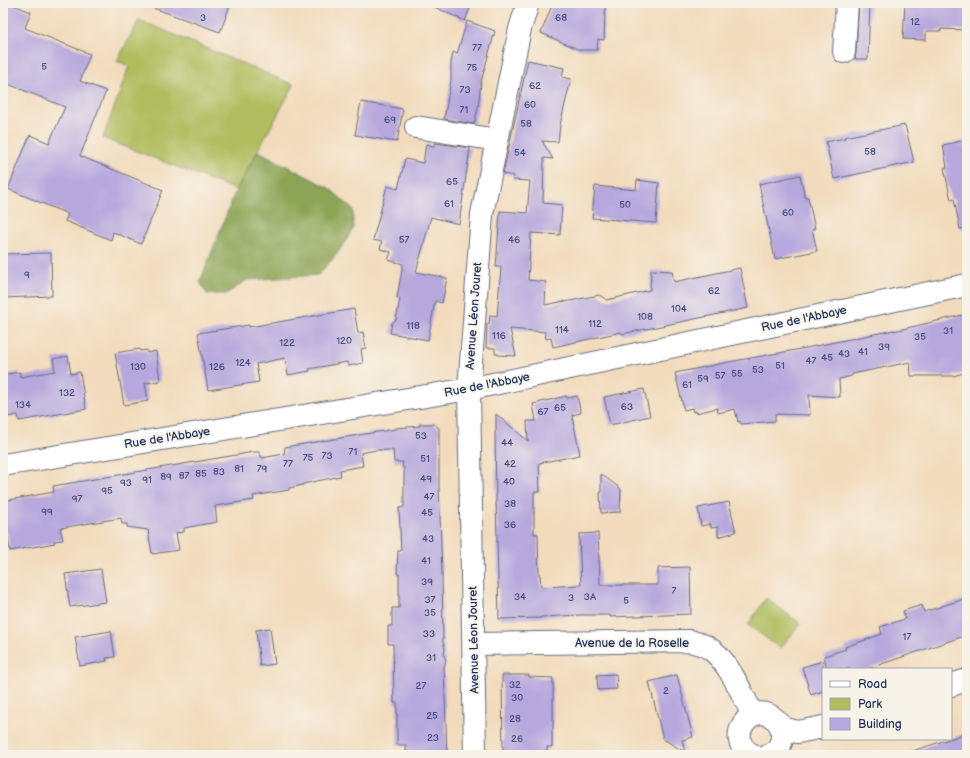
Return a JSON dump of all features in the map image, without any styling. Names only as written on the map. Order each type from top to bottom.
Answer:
[{"type":"street","name":"Avenue Léon Jouret","points":[[475,755],[469,389],[482,214],[520,28],[528,3]]},
{"type":"street","points":[[844,52],[847,3]]},
{"type":"street","points":[[416,127],[497,140]]},
{"type":"street","name":"Rue de l'Abbaye","points":[[3,465],[469,389],[967,285]]},
{"type":"street","name":"Avenue de la Roselle","points":[[474,644],[690,641],[708,648],[718,656],[729,670],[753,715]]},
{"type":"street","points":[[952,685],[967,680]]},
{"type":"street","points":[[753,755],[749,753],[741,743],[739,736],[740,729],[748,718],[753,715],[760,714],[767,714],[778,722],[783,735],[779,748],[769,755]]},
{"type":"street","points":[[781,728],[798,732],[822,727]]},
{"type":"green space","points":[[139,20],[294,85],[236,190],[103,138],[129,66],[117,61]]},
{"type":"green space","points":[[258,151],[329,188],[353,209],[353,229],[337,254],[318,275],[247,280],[226,294],[207,294],[200,282],[236,190]]},
{"type":"green space","points":[[766,598],[801,624],[780,648],[748,625]]},
{"type":"building","points":[[3,3],[8,3],[31,12],[25,28],[90,54],[80,81],[106,91],[80,156],[163,190],[141,244],[113,232],[111,240],[65,221],[68,214],[8,189],[30,135],[49,143],[65,107],[3,82]]},
{"type":"building","points":[[145,3],[231,3],[220,32],[145,5]]},
{"type":"building","points":[[426,3],[472,3],[465,21]]},
{"type":"building","points":[[553,3],[606,3],[604,40],[598,39],[597,50],[580,50],[541,33]]},
{"type":"building","points":[[859,3],[870,3],[868,59],[855,59]]},
{"type":"building","points":[[905,3],[967,4],[967,30],[941,29],[941,31],[926,31],[926,40],[903,39]]},
{"type":"building","points":[[467,21],[495,31],[481,82],[478,108],[474,124],[444,119],[451,80],[451,63],[453,52],[457,54]]},
{"type":"building","points":[[528,60],[564,68],[562,77],[571,79],[560,125],[558,142],[542,141],[553,159],[544,158],[543,203],[562,205],[560,235],[531,233],[528,280],[546,282],[545,305],[599,295],[607,300],[650,290],[651,270],[672,271],[674,282],[740,268],[748,308],[622,334],[621,332],[553,347],[551,338],[546,339],[545,332],[510,329],[516,356],[498,355],[495,354],[495,348],[486,348],[487,324],[489,324],[490,315],[497,316],[501,267],[496,267],[500,211],[527,213],[530,181],[513,180],[514,176],[503,174]]},
{"type":"building","points":[[361,102],[403,109],[397,142],[355,135]]},
{"type":"building","points":[[905,125],[914,162],[834,179],[826,142]]},
{"type":"building","points":[[967,140],[967,228],[960,229],[954,199],[951,200],[944,168],[947,167],[943,145]]},
{"type":"building","points":[[435,143],[470,148],[459,224],[431,217],[416,272],[447,278],[442,303],[435,301],[428,340],[390,333],[392,323],[396,320],[400,299],[397,298],[403,264],[388,260],[391,252],[380,249],[382,242],[373,240],[387,186],[398,189],[405,159],[423,163],[426,144],[434,146]]},
{"type":"building","points":[[800,175],[805,197],[808,197],[815,229],[812,229],[817,251],[775,259],[759,184]]},
{"type":"building","points":[[637,180],[659,183],[656,223],[592,218],[595,186],[636,190]]},
{"type":"building","points":[[51,253],[52,296],[3,298],[3,254]]},
{"type":"building","points":[[354,309],[358,333],[363,332],[366,348],[361,349],[363,363],[348,366],[347,362],[309,369],[310,371],[288,375],[285,358],[256,364],[259,382],[208,390],[198,333],[249,325],[249,327]]},
{"type":"building","points":[[967,314],[967,372],[953,376],[911,376],[910,362],[852,374],[852,376],[839,379],[840,397],[809,395],[810,415],[775,414],[775,421],[741,424],[740,421],[738,422],[735,409],[718,413],[717,408],[696,413],[696,411],[693,412],[692,408],[684,410],[675,373],[894,331]]},
{"type":"building","points":[[139,349],[140,351],[147,350],[147,353],[156,351],[160,381],[145,383],[148,401],[124,405],[115,353]]},
{"type":"building","points":[[68,356],[71,374],[80,372],[86,409],[19,421],[18,415],[7,417],[3,396],[3,375],[20,372],[20,377],[55,371],[53,359]]},
{"type":"building","points":[[644,389],[650,416],[610,425],[604,397]]},
{"type":"building","points":[[566,396],[567,398],[577,396],[581,413],[572,415],[580,455],[539,463],[540,492],[534,492],[534,534],[538,534],[539,575],[541,587],[581,585],[579,534],[598,533],[600,585],[658,585],[658,568],[690,567],[691,614],[610,617],[610,615],[581,615],[499,619],[495,432],[496,414],[528,441],[527,421],[536,421],[533,404]]},
{"type":"building","points":[[420,424],[434,424],[439,428],[439,486],[443,642],[446,660],[444,668],[447,755],[406,755],[406,745],[397,745],[397,703],[394,703],[393,644],[388,644],[388,626],[392,626],[392,608],[399,608],[399,574],[397,574],[398,551],[401,551],[399,508],[404,507],[404,468],[402,467],[403,462],[394,462],[393,450],[376,450],[361,453],[363,466],[340,470],[341,476],[303,484],[289,488],[289,490],[253,496],[254,500],[215,506],[217,522],[184,528],[184,532],[176,533],[179,550],[152,554],[148,530],[127,527],[127,524],[122,524],[121,518],[60,528],[63,540],[54,541],[55,543],[10,551],[7,532],[3,532],[3,501],[54,492],[53,486],[254,452],[259,452],[262,458],[284,454],[285,447],[396,428],[420,426]]},
{"type":"building","points":[[601,474],[621,489],[620,512],[601,513]]},
{"type":"building","points":[[729,502],[736,532],[718,537],[718,527],[711,528],[711,524],[701,526],[698,508]]},
{"type":"building","points":[[101,569],[106,602],[70,607],[65,574]]},
{"type":"building","points":[[967,598],[967,635],[870,668],[827,668],[824,656],[846,649],[845,647],[882,634],[880,627],[905,619],[903,611],[922,605],[924,612]]},
{"type":"building","points":[[270,628],[275,664],[260,666],[256,630]]},
{"type":"building","points":[[111,631],[115,657],[106,658],[107,661],[80,666],[75,637]]},
{"type":"building","points":[[823,661],[822,691],[811,695],[802,667]]},
{"type":"building","points":[[616,674],[617,689],[598,690],[597,675]]},
{"type":"building","points":[[502,675],[529,675],[529,677],[553,678],[552,747],[547,747],[547,755],[503,755]]},
{"type":"building","points":[[677,675],[693,737],[682,740],[685,752],[663,739],[649,682]]},
{"type":"building","points":[[967,733],[967,755],[911,755],[910,752],[946,740],[952,740],[952,738]]}]
